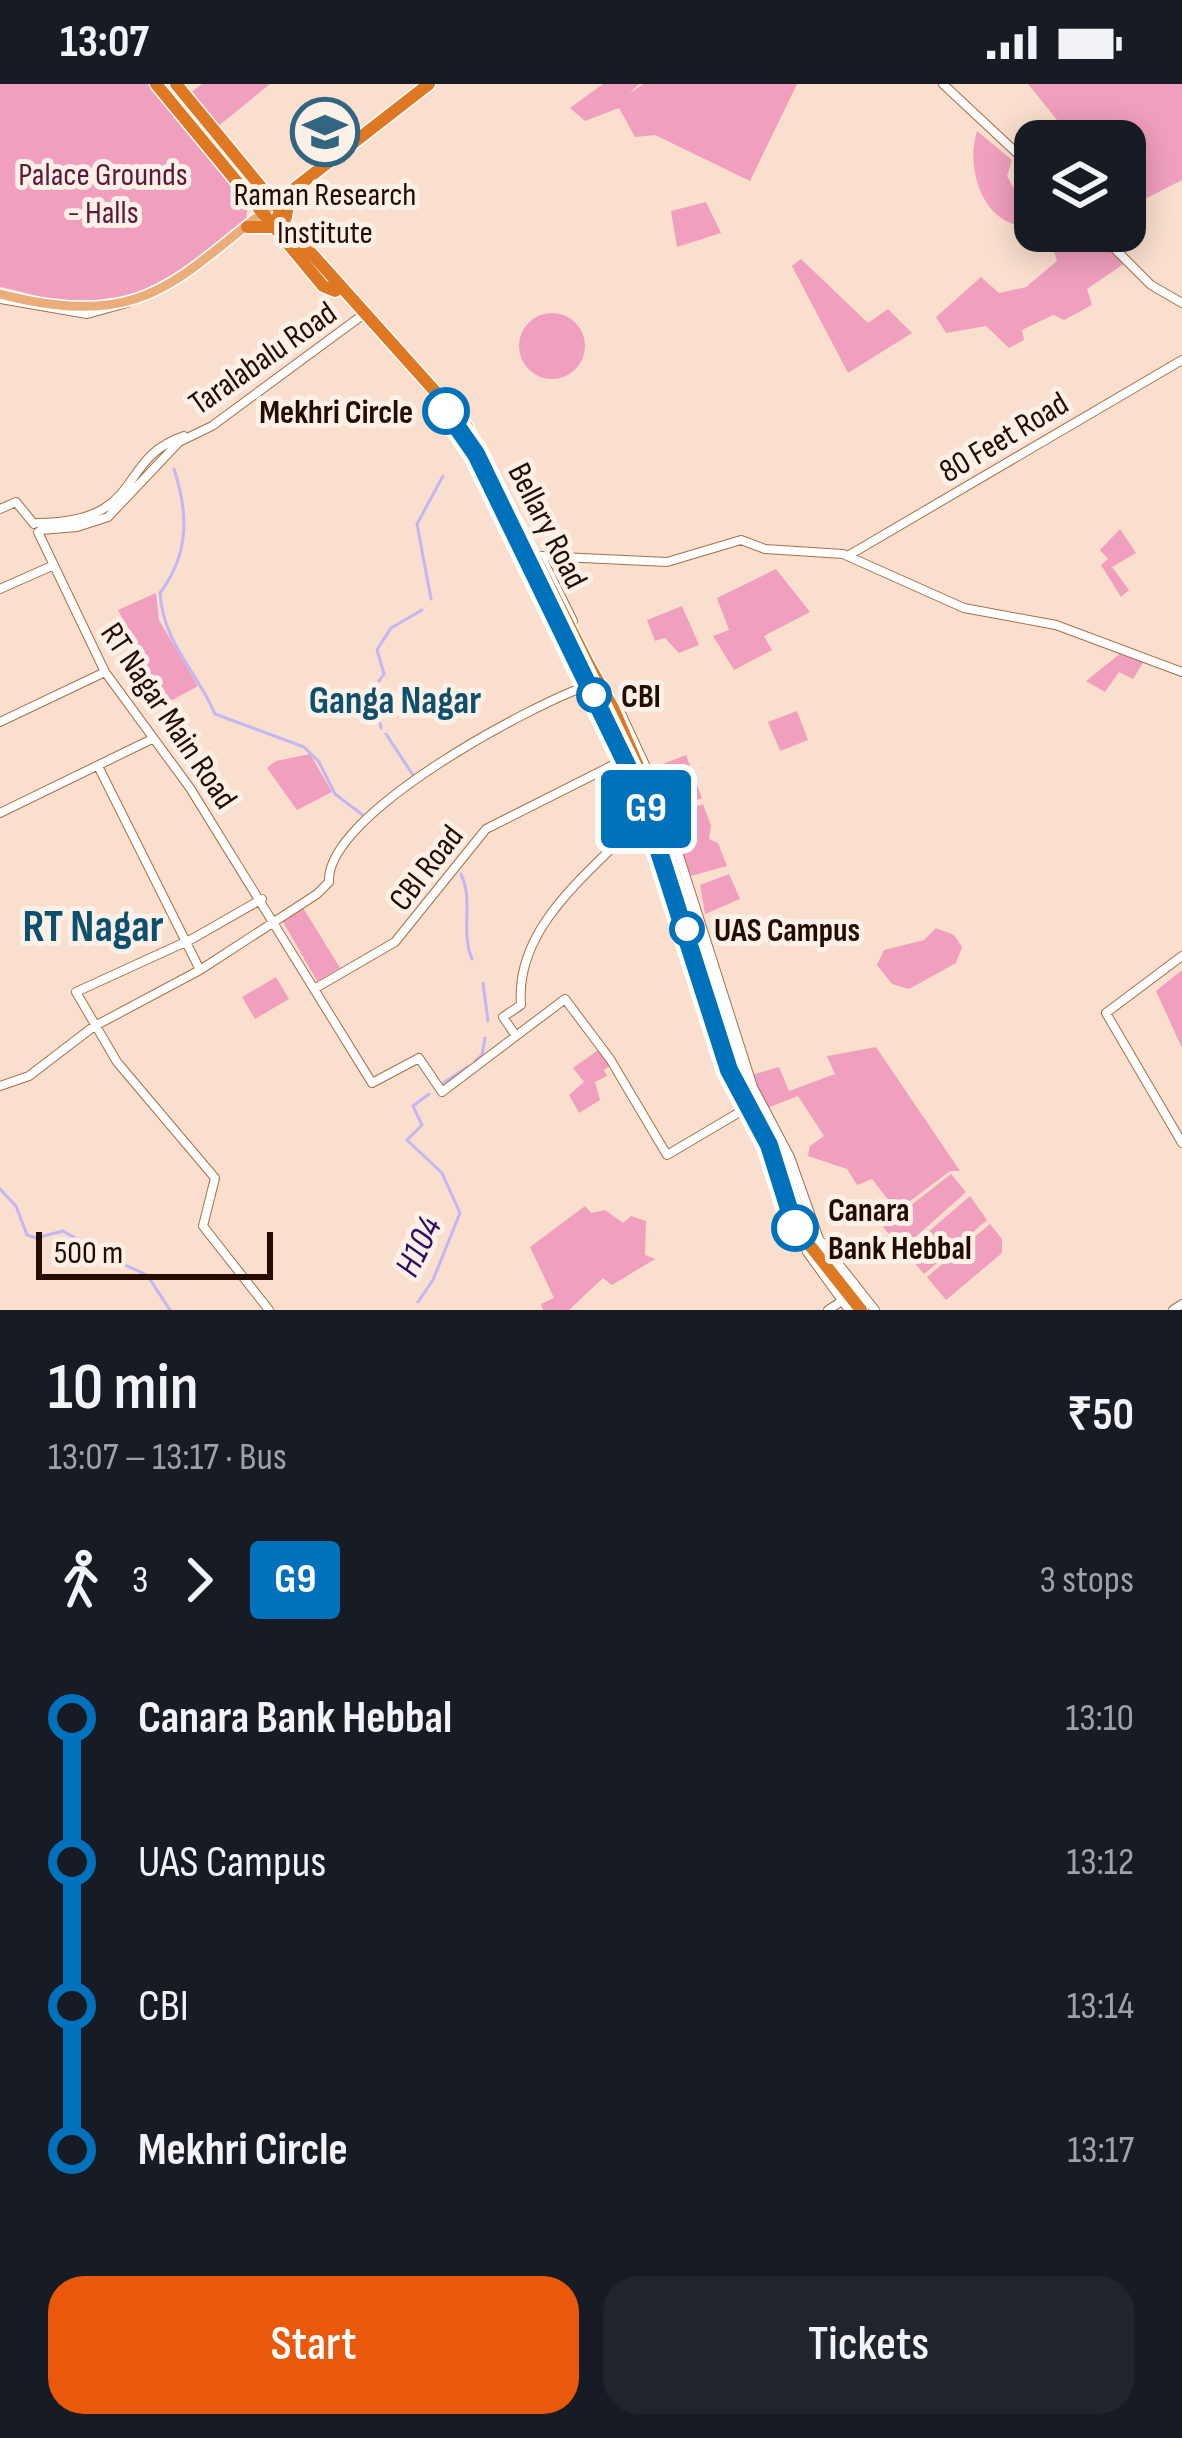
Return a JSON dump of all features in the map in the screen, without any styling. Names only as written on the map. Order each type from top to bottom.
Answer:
[{"type":"highway","points":[[166,84],[269,205],[322,286],[339,291]]},
{"type":"highway","points":[[248,224],[425,84]]},
{"type":"highway","points":[[248,224],[269,205]]},
{"type":"highway","name":"Bellary Road","points":[[339,291],[465,436],[537,560]]},
{"type":"highway","name":"Bellary Road","points":[[339,291],[467,427],[610,710],[661,837]]},
{"type":"highway","points":[[661,837],[682,871],[748,1107],[775,1148],[814,1253],[855,1306]]},
{"type":"highway","points":[[661,837],[726,1020]]},
{"type":"highway","points":[[738,1070],[785,1159],[816,1245],[855,1306]]},
{"type":"highway","points":[[814,1253],[855,1306]]},
{"type":"main road","points":[[0,295],[69,309],[123,303],[160,287],[248,224]]},
{"type":"street","points":[[945,84],[1014,149]]},
{"type":"street","points":[[1121,252],[1153,283],[1182,301]]},
{"type":"street","name":"Taralabalu Road","points":[[38,527],[77,527],[108,517],[126,502],[139,480],[191,435],[212,426],[360,317]]},
{"type":"street","name":"80 Feet Road","points":[[850,556],[1182,360]]},
{"type":"street","points":[[0,509],[16,502],[38,527]]},
{"type":"street","name":"RT Nagar Main Road","points":[[38,527],[104,671],[261,898],[372,1083],[418,1058],[442,1092],[516,1036]]},
{"type":"street","points":[[537,560],[667,562],[741,540],[765,549],[850,556],[964,608],[1056,625],[1182,672]]},
{"type":"street","points":[[537,560],[558,557]]},
{"type":"street","points":[[537,560],[562,596],[625,759],[661,837],[748,1107],[774,1156],[800,1241],[855,1306]]},
{"type":"street","points":[[537,560],[555,586]]},
{"type":"street","points":[[537,560],[547,604],[641,751],[753,1088],[790,1157],[819,1239],[855,1306]]},
{"type":"street","points":[[0,589],[53,565]]},
{"type":"street","points":[[542,592],[555,586]]},
{"type":"street","points":[[547,604],[562,596]]},
{"type":"street","points":[[0,722],[104,671]]},
{"type":"street","points":[[0,1086],[38,1070],[93,1027],[200,970],[329,882],[340,849],[394,791],[596,683]]},
{"type":"street","points":[[0,813],[152,739]]},
{"type":"street","name":"CBI Road","points":[[314,986],[406,932],[486,829],[641,751]]},
{"type":"street","points":[[98,766],[200,970]]},
{"type":"street","points":[[661,837],[645,845],[629,831],[547,920],[526,958],[521,1005],[503,1017],[516,1036],[566,999],[610,1059],[667,1155],[748,1107]]},
{"type":"street","points":[[261,898],[187,941],[76,992],[93,1027],[215,1178],[203,1226],[269,1310]]},
{"type":"street","points":[[1182,956],[1106,1013],[1182,1143]]},
{"type":"street","points":[[1173,1310],[1182,1304]]},
{"type":"street","points":[[828,1310],[855,1306]]},
{"type":"green space","name":"Palace Grounds - Halls","points":[[0,84],[149,84],[248,201],[246,220],[170,275],[128,296],[72,303],[0,287]]},
{"type":"green space","points":[[202,84],[270,84],[216,128],[189,94]]},
{"type":"green space","points":[[603,84],[639,84],[629,94],[643,84],[797,84],[750,181],[655,135],[635,137],[619,108],[585,121],[570,108]]},
{"type":"green space","points":[[1028,84],[1182,84],[1182,180],[1146,198],[1146,120],[1057,120]]},
{"type":"green space","points":[[977,131],[1012,160],[1007,176],[1014,187],[1014,224],[987,203],[975,175]]},
{"type":"green space","points":[[706,202],[721,233],[677,247],[671,211]]},
{"type":"green space","points":[[1054,252],[1114,252],[1125,263],[1087,289],[1092,305],[1064,320],[1053,315],[1022,330],[1024,340],[1009,348],[986,326],[946,333],[936,317],[981,277],[999,293],[1026,287],[1057,261]]},
{"type":"green space","points":[[801,259],[868,323],[888,309],[912,333],[848,373],[792,266]]},
{"type":"green space","points":[[552,313],[576,322],[585,346],[576,370],[552,379],[528,370],[519,346],[528,322]]},
{"type":"green space","points":[[1120,529],[1136,553],[1112,567],[1129,590],[1121,597],[1101,565],[1108,559],[1100,550]]},
{"type":"green space","points":[[776,569],[810,612],[764,636],[772,650],[734,670],[713,636],[729,630],[717,598]]},
{"type":"green space","points":[[156,593],[159,620],[198,686],[165,704],[118,610]]},
{"type":"green space","points":[[682,606],[699,645],[679,653],[665,638],[655,641],[647,620]]},
{"type":"green space","points":[[1121,653],[1144,661],[1133,679],[1119,672],[1105,692],[1086,681]]},
{"type":"green space","points":[[797,711],[808,740],[780,751],[768,722]]},
{"type":"green space","points":[[310,754],[332,792],[297,810],[267,768],[276,761]]},
{"type":"green space","points":[[686,755],[702,798],[671,810],[655,767]]},
{"type":"green space","points":[[703,804],[711,826],[709,839],[718,843],[727,866],[691,876],[669,817]]},
{"type":"green space","points":[[729,874],[740,899],[705,914],[700,885]]},
{"type":"green space","points":[[302,906],[340,968],[317,981],[282,920]]},
{"type":"green space","points":[[936,928],[954,935],[962,947],[956,963],[909,989],[892,984],[877,965],[884,950],[924,940]]},
{"type":"green space","points":[[1182,970],[1182,1048],[1156,991]]},
{"type":"green space","points":[[276,977],[289,999],[255,1019],[242,997]]},
{"type":"green space","points":[[876,1047],[960,1171],[950,1171],[897,1211],[872,1179],[857,1185],[847,1169],[808,1156],[810,1146],[824,1136],[798,1096],[767,1108],[752,1075],[779,1067],[789,1091],[835,1074],[827,1056]]},
{"type":"green space","points":[[601,1048],[612,1064],[604,1070],[607,1076],[595,1082],[600,1100],[579,1113],[569,1095],[584,1082],[573,1068]]},
{"type":"green space","points":[[951,1174],[966,1192],[902,1249],[883,1227]]},
{"type":"green space","points":[[970,1196],[987,1220],[924,1274],[905,1252]]},
{"type":"green space","points":[[585,1206],[591,1213],[605,1210],[623,1223],[631,1216],[646,1221],[645,1255],[655,1259],[612,1285],[603,1278],[569,1310],[543,1310],[541,1304],[554,1298],[530,1247]]},
{"type":"green space","points":[[990,1224],[1002,1239],[1002,1253],[946,1300],[927,1277]]},
{"type":"waterway","points":[[174,469],[184,534],[177,564],[160,593],[174,642],[215,714],[304,747],[319,762],[335,794],[364,816]]},
{"type":"waterway","name":"H104","points":[[431,599],[417,524],[443,476]]},
{"type":"waterway","name":"H104","points":[[379,681],[384,674],[377,650],[391,628],[422,610]]},
{"type":"waterway","name":"H104","points":[[373,691],[381,728]]},
{"type":"waterway","name":"H104","points":[[386,734],[413,775]]},
{"type":"waterway","name":"H104","points":[[461,874],[472,959]]},
{"type":"waterway","name":"H104","points":[[483,983],[488,1021]]},
{"type":"waterway","name":"H104","points":[[475,1061],[482,1055],[485,1038]]},
{"type":"waterway","name":"H104","points":[[443,1083],[469,1066]]},
{"type":"waterway","name":"H104","points":[[418,1302],[433,1280],[460,1213],[442,1173],[407,1140],[422,1125],[413,1106],[429,1094]]},
{"type":"waterway","points":[[0,1189],[16,1206],[27,1235],[36,1238],[63,1231],[98,1251]]},
{"type":"waterway","points":[[105,1256],[147,1275],[170,1310]]},
{"type":"bus line","name":"G9","points":[[446,411],[476,454],[634,779],[689,935],[729,1070],[769,1145],[795,1228]]},
{"type":"place","name":"Raman Research Institute","points":[[325,132]]},
{"type":"place","name":"Mekhri Circle","points":[[446,411]]},
{"type":"place","name":"CBI","points":[[594,695]]},
{"type":"place","name":"UAS Campus","points":[[687,929]]},
{"type":"place","name":"Canara Bank Hebbal","points":[[795,1228]]},
{"type":"district","name":"Ganga Nagar","points":[[395,699]]},
{"type":"district","name":"RT Nagar","points":[[93,925]]}]
